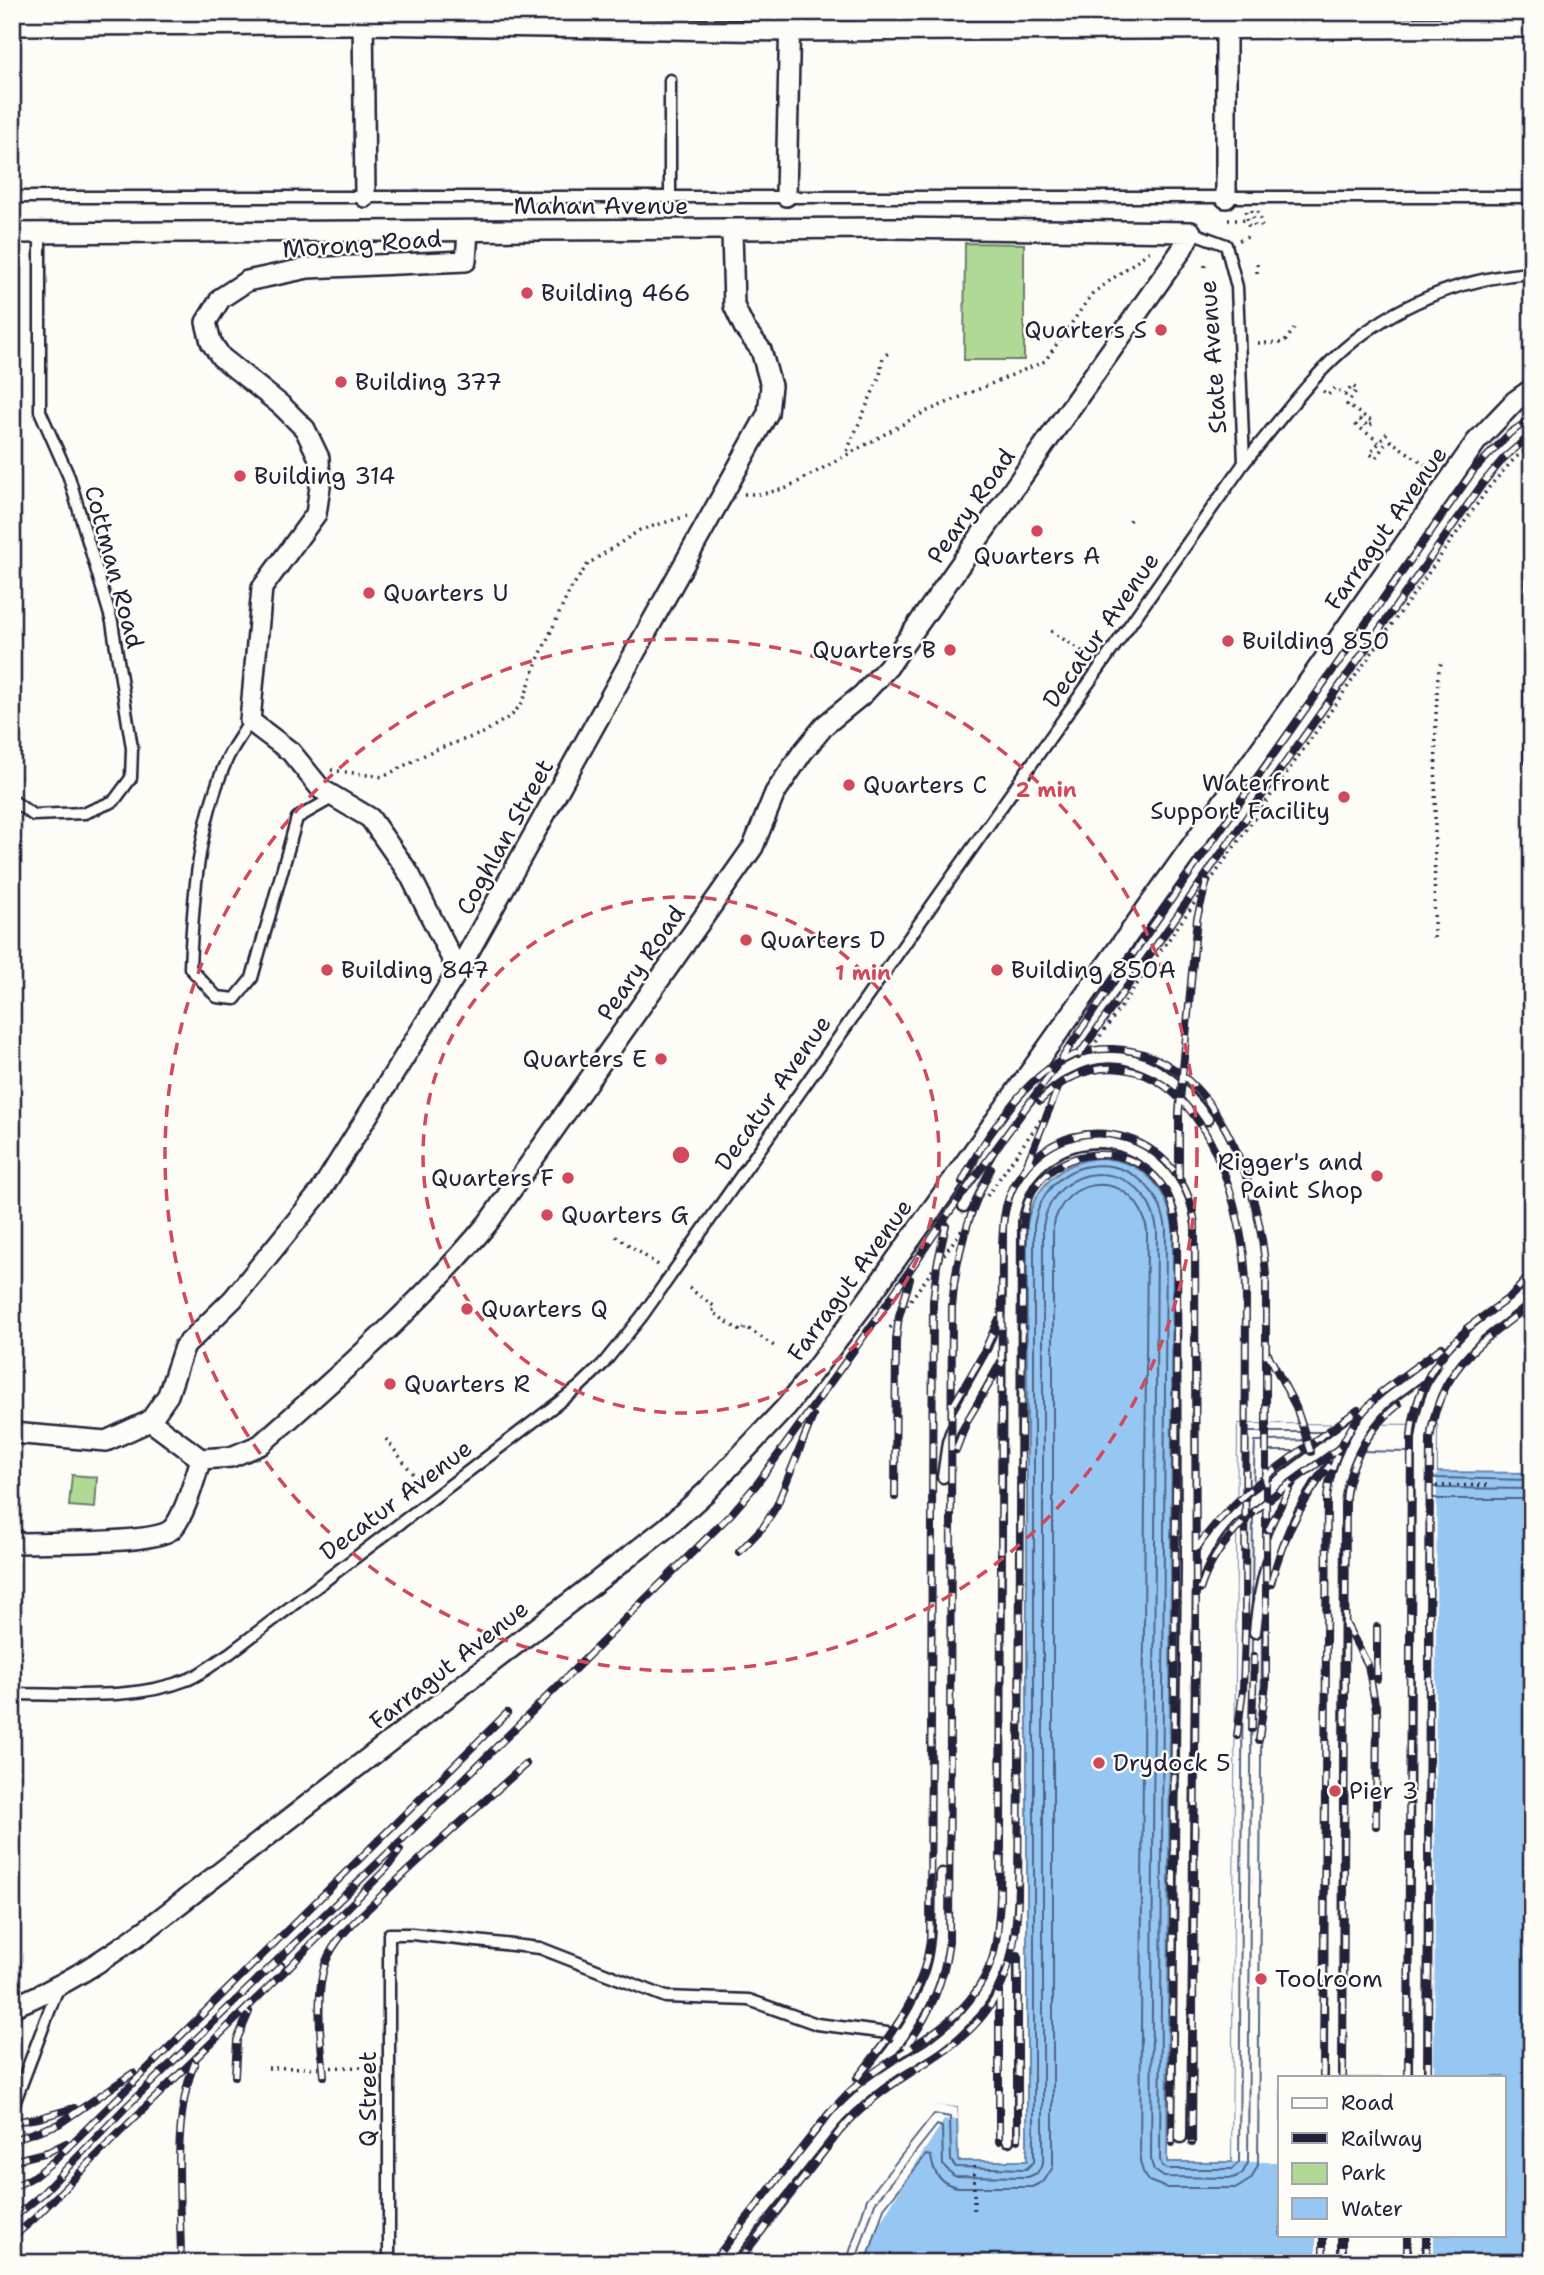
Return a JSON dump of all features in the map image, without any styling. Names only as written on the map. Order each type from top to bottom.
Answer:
[{"type":"street","points":[[363,18],[365,197]]},
{"type":"street","points":[[12,25],[363,18],[790,22],[1226,21],[1532,27]]},
{"type":"street","points":[[1226,21],[1226,198]]},
{"type":"street","points":[[786,196],[790,22]]},
{"type":"street","name":"Mahan Avenue","points":[[12,233],[892,228],[1191,232]]},
{"type":"street","name":"Morong Road","points":[[250,721],[262,588],[316,514],[320,487],[319,458],[305,429],[282,406],[221,357],[211,342],[206,322],[221,298],[247,281],[308,268],[466,261],[468,231]]},
{"type":"street","name":"Coghlan Street","points":[[150,1421],[169,1395],[184,1348],[233,1299],[320,1192],[458,971],[768,413],[771,386],[761,350],[745,328],[734,306],[732,231]]},
{"type":"street","name":"Peary Road","points":[[201,1460],[231,1457],[260,1445],[415,1302],[488,1223],[753,847],[775,793],[802,753],[825,725],[863,694],[888,667],[1181,251],[1191,232]]},
{"type":"street","name":"Farragut Avenue","points":[[12,2007],[58,1987],[108,1957],[147,1929],[666,1528],[706,1492],[787,1406],[863,1306],[1307,684],[1476,442],[1507,408],[1532,389]]},
{"type":"street","points":[[250,721],[291,752],[321,789],[370,818],[410,875],[458,971]]},
{"type":"street","points":[[12,1433],[106,1441],[150,1421],[201,1460],[187,1502],[172,1529],[135,1539],[12,1543]]},
{"type":"lane","points":[[670,80],[670,196]]},
{"type":"lane","points":[[12,197],[1532,197]]},
{"type":"lane","name":"State Avenue","points":[[1191,232],[1226,245],[1237,287],[1244,463]]},
{"type":"lane","name":"Cottman Road","points":[[12,800],[33,815],[85,813],[114,801],[131,778],[132,748],[112,622],[69,477],[40,411],[40,233]]},
{"type":"lane","name":"Decatur Avenue","points":[[12,1694],[102,1694],[135,1691],[189,1678],[230,1653],[579,1387],[603,1364],[642,1315],[1244,463],[1311,383],[1355,340],[1408,306],[1466,283],[1532,273]]},
{"type":"lane","points":[[250,721],[228,756],[205,821],[194,886],[190,968],[216,997],[235,999],[252,978],[297,818],[334,797]]},
{"type":"lane","points":[[1022,1107],[1046,1048]]},
{"type":"lane","points":[[964,1206],[974,1179],[995,1144],[1034,1092],[1053,1076],[1082,1063],[1107,1058],[1134,1061],[1148,1066],[1182,1088],[1207,1119]]},
{"type":"lane","points":[[944,1191],[995,1144]]},
{"type":"lane","points":[[1008,2140],[1012,1220],[1021,1191],[1034,1171],[1043,1163],[1075,1146],[1105,1144],[1134,1149],[1165,1173],[1179,1193],[1186,1227],[1181,2137]]},
{"type":"lane","points":[[1186,1603],[1200,1562],[1224,1524],[1245,1505],[1532,1290]]},
{"type":"lane","points":[[943,1477],[952,1430],[1002,1340],[1012,1300]]},
{"type":"lane","points":[[1418,2076],[1421,1439],[1427,1405],[1435,1384],[1476,1334]]},
{"type":"lane","points":[[1333,2076],[1335,1503],[1345,1457],[1356,1435],[1382,1404]]},
{"type":"lane","points":[[1255,1632],[1263,1576],[1285,1517],[1307,1478],[1328,1451],[1363,1418]]},
{"type":"lane","points":[[722,2263],[903,2035],[920,2007],[937,1962],[942,1874]]},
{"type":"lane","points":[[835,2121],[866,2091],[936,2044],[972,2013],[982,2000],[999,1965],[1009,1900]]},
{"type":"lane","name":"Q Street","points":[[389,2263],[389,1934],[412,1934],[540,1948],[666,1997],[749,2000],[817,2024],[903,2035]]},
{"type":"lane","points":[[12,2230],[279,1968]]},
{"type":"lane","points":[[12,2109],[58,1987]]},
{"type":"lane","points":[[1332,2236],[1332,2263]]},
{"type":"lane","points":[[1417,2236],[1417,2263]]},
{"type":"path","points":[[1257,264],[1257,273]]},
{"type":"path","points":[[1205,265],[1205,272]]},
{"type":"path","points":[[1258,342],[1284,343],[1294,329]]},
{"type":"path","points":[[846,453],[880,375],[883,357],[891,351]]},
{"type":"path","points":[[1323,391],[1328,395],[1335,388],[1345,395],[1352,386],[1357,389],[1346,405],[1373,422],[1369,427],[1360,420],[1356,425],[1379,442]]},
{"type":"path","points":[[1387,433],[1370,454],[1376,458],[1385,444],[1391,441],[1430,468]]},
{"type":"path","points":[[1082,1063],[1490,486],[1515,458],[1532,446]]},
{"type":"path","points":[[1129,521],[1132,516]]},
{"type":"path","points":[[1051,631],[1094,659]]},
{"type":"path","points":[[1434,938],[1436,715],[1438,676],[1443,660]]},
{"type":"path","points":[[981,1204],[1057,1096]]},
{"type":"path","points":[[890,1328],[974,1213]]},
{"type":"path","points":[[616,1236],[657,1265]]},
{"type":"path","points":[[689,1288],[715,1307],[712,1312],[742,1332],[746,1327],[776,1348]]},
{"type":"path","points":[[386,1439],[423,1486]]},
{"type":"path","points":[[1436,1486],[1492,1485]]},
{"type":"path","points":[[268,2068],[376,2067]]},
{"type":"path","points":[[974,2162],[974,2210]]},
{"type":"green space","points":[[965,243],[1024,244],[1024,360],[964,360]]},
{"type":"green space","points":[[72,1475],[97,1477],[95,1508],[69,1506]]},
{"type":"water","points":[[1099,1158],[1115,1160],[1140,1170],[1159,1188],[1170,1213],[1173,1228],[1167,2162],[1232,2162],[1238,1424],[1437,1425],[1437,1472],[1532,1473],[1532,2263],[839,2263],[931,2106],[957,2108],[958,2161],[1027,2161],[1027,1225],[1030,1211],[1042,1188],[1061,1171]]},
{"type":"pier","name":"Pier 3","points":[[1238,1424],[1437,1425],[1434,2076],[1278,2076],[1278,2162],[1232,2162]]},
{"type":"pier","points":[[928,2104],[957,2108],[958,2119],[944,2120],[908,2176],[879,2225],[867,2263],[835,2263],[857,2194]]},
{"type":"pier","points":[[1316,2236],[1434,2236],[1434,2263],[1316,2263]]},
{"type":"railway","points":[[12,2219],[41,2195],[125,2108],[453,1790],[732,1513],[757,1484],[1060,1061],[1474,470],[1510,433],[1532,418]]},
{"type":"railway","points":[[1078,1056],[1483,483],[1504,458],[1532,434]]},
{"type":"railway","points":[[1527,761],[1528,541],[1532,505]]},
{"type":"railway","points":[[1179,1179],[1179,1112],[1197,918],[1207,881]]},
{"type":"railway","points":[[962,1182],[995,1127],[1035,1080],[1063,1060],[1095,1050],[1113,1049],[1150,1056],[1180,1074],[1206,1100],[1227,1132],[1255,1205],[1266,1276],[1266,1684],[1259,1740]]},
{"type":"railway","points":[[1040,1101],[1067,1080],[1098,1069],[1122,1069],[1153,1079],[1178,1097],[1200,1124],[1217,1155],[1230,1189],[1239,1224],[1246,1287],[1245,1633],[1243,1690],[1237,1736]]},
{"type":"railway","points":[[1026,1166],[1058,1088]]},
{"type":"railway","points":[[826,2117],[844,2097],[875,2071],[954,2016],[970,2000],[983,1980],[993,1956],[1000,1897],[1004,1215],[1009,1197],[1027,1166],[1052,1145],[1081,1135],[1112,1135],[1141,1144],[1166,1162],[1185,1189],[1195,1224],[1196,1628],[1192,2143]]},
{"type":"railway","points":[[842,2129],[876,2096],[960,2039],[977,2023],[990,2006],[1008,1968],[1018,1899],[1023,1222],[1031,1194],[1045,1175],[1061,1164],[1096,1154],[1133,1161],[1149,1171],[1168,1196],[1177,1231],[1172,2143]]},
{"type":"railway","points":[[905,2048],[922,2023],[934,1997],[944,1970],[949,1941],[952,1308],[956,1271],[964,1236],[991,1169]]},
{"type":"railway","points":[[857,2078],[893,2030],[913,1996],[927,1959],[930,1939],[933,1302],[937,1265],[946,1225]]},
{"type":"railway","points":[[1467,1328],[1510,1297],[1532,1273]]},
{"type":"railway","points":[[895,1497],[896,1340],[899,1316],[910,1279]]},
{"type":"railway","points":[[1477,1346],[1532,1303]]},
{"type":"railway","points":[[954,1404],[982,1356],[998,1321]]},
{"type":"railway","points":[[1408,2076],[1411,1436],[1417,1403],[1430,1374],[1449,1348],[1473,1324]]},
{"type":"railway","points":[[1428,2076],[1430,1441],[1436,1411],[1447,1385],[1463,1362],[1484,1340]]},
{"type":"railway","points":[[1380,1393],[1442,1347]]},
{"type":"railway","points":[[1268,1354],[1296,1407],[1311,1452]]},
{"type":"railway","points":[[956,1450],[967,1421],[1003,1361]]},
{"type":"railway","points":[[1323,2076],[1327,1498],[1333,1465],[1346,1436],[1365,1410],[1388,1387]]},
{"type":"railway","points":[[1343,2076],[1346,1496],[1352,1469],[1363,1445],[1378,1424],[1398,1405]]},
{"type":"railway","points":[[1197,1548],[1213,1527],[1250,1490],[1358,1410]]},
{"type":"railway","points":[[739,1552],[764,1526],[777,1505],[813,1416]]},
{"type":"railway","points":[[1200,1590],[1210,1566],[1239,1526],[1277,1493],[1339,1448]]},
{"type":"railway","points":[[1271,1584],[1280,1552],[1294,1521],[1330,1465]]},
{"type":"railway","points":[[1268,1531],[1290,1487]]},
{"type":"railway","points":[[1345,1622],[1368,1665],[1377,1714]]},
{"type":"railway","points":[[1377,1627],[1377,1679]]},
{"type":"railway","points":[[1252,1729],[1254,1656]]},
{"type":"railway","points":[[1376,1826],[1377,1707]]},
{"type":"railway","points":[[12,2188],[35,2176],[56,2159],[507,1713]]},
{"type":"railway","points":[[324,2076],[320,1990],[325,1964],[335,1944],[401,1877],[526,1764]]},
{"type":"railway","points":[[12,2238],[288,1968],[386,1869],[400,1850]]},
{"type":"railway","points":[[1018,1955],[1018,2140]]},
{"type":"railway","points":[[999,1994],[999,2141]]},
{"type":"railway","points":[[235,2076],[237,2040],[249,2012]]},
{"type":"railway","points":[[181,2263],[180,2134],[183,2109],[195,2062]]},
{"type":"railway","points":[[12,2140],[59,2124],[133,2073]]},
{"type":"railway","points":[[12,2122],[74,2108]]},
{"type":"railway","points":[[712,2263],[831,2111]]},
{"type":"railway","points":[[737,2263],[847,2122]]},
{"type":"railway","points":[[12,2161],[48,2152],[66,2143]]},
{"type":"railway","points":[[1323,2236],[1323,2263]]},
{"type":"railway","points":[[1342,2236],[1342,2263]]},
{"type":"railway","points":[[1407,2236],[1407,2263]]},
{"type":"railway","points":[[1427,2236],[1427,2263]]},
{"type":"place","name":"Building 466","points":[[527,293]]},
{"type":"place","name":"Quarters S","points":[[1161,330]]},
{"type":"place","name":"Building 377","points":[[341,382]]},
{"type":"place","name":"Building 314","points":[[240,476]]},
{"type":"place","name":"Quarters A","points":[[1037,531]]},
{"type":"place","name":"Quarters U","points":[[369,593]]},
{"type":"place","name":"Building 850","points":[[1228,641]]},
{"type":"place","name":"Quarters B","points":[[950,650]]},
{"type":"place","name":"Quarters C","points":[[849,785]]},
{"type":"place","name":"Waterfront Support Facility","points":[[1344,797]]},
{"type":"place","name":"Quarters D","points":[[746,940]]},
{"type":"place","name":"Building 847","points":[[327,970]]},
{"type":"place","name":"Building 850A","points":[[997,970]]},
{"type":"place","name":"Quarters E","points":[[661,1059]]},
{"type":"place","name":"Rigger's and Paint Shop","points":[[1377,1176]]},
{"type":"place","name":"Quarters F","points":[[568,1178]]},
{"type":"place","name":"Quarters G","points":[[547,1215]]},
{"type":"place","name":"Quarters Q","points":[[467,1309]]},
{"type":"place","name":"Quarters R","points":[[390,1384]]},
{"type":"place","name":"Drydock 5","points":[[1099,1763]]},
{"type":"place","name":"Pier 3","points":[[1335,1791]]},
{"type":"place","name":"Toolroom","points":[[1261,1979]]}]
